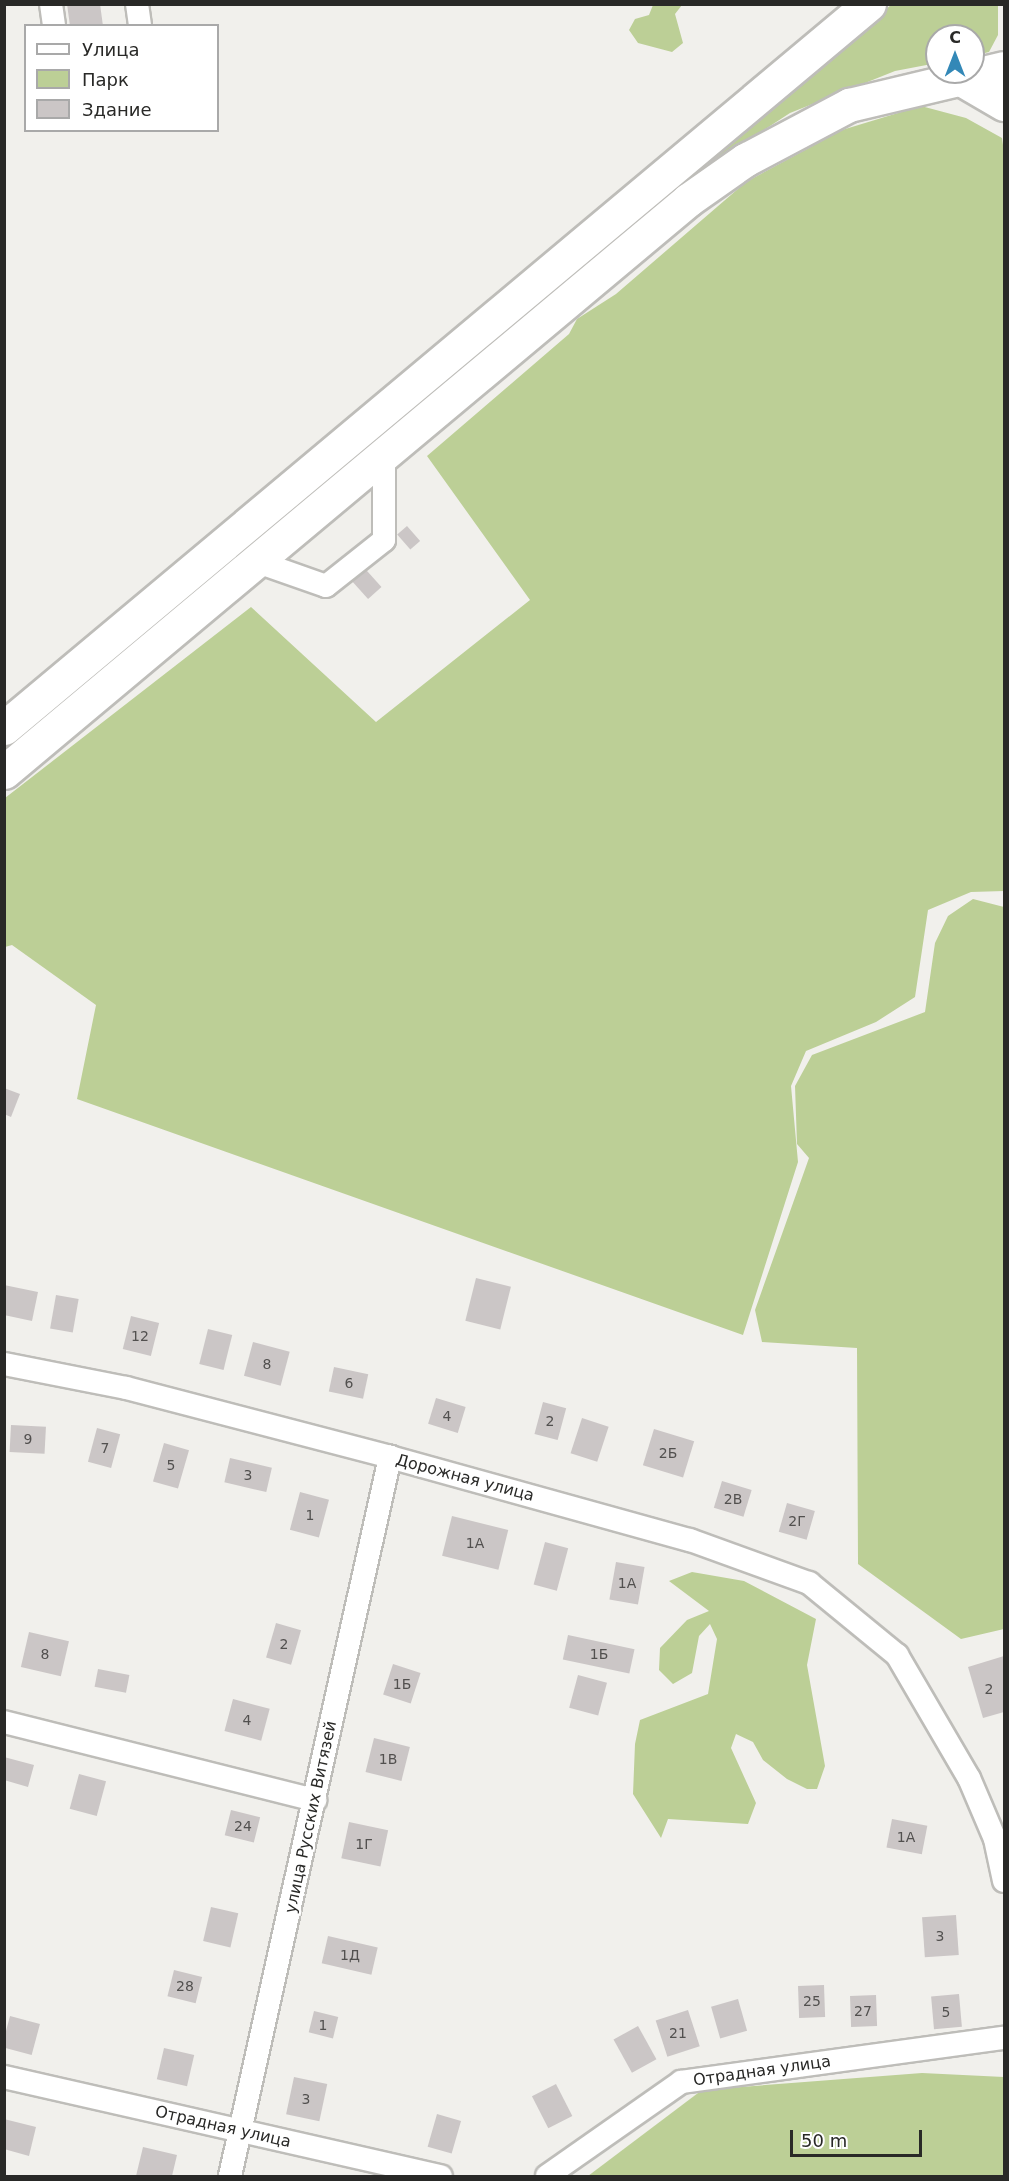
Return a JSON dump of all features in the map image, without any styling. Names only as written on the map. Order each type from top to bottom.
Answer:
[{"type":"highway","points":[[4,728],[868,4]]},
{"type":"highway","points":[[985,73],[1005,68]]},
{"type":"highway","points":[[4,772],[688,200],[745,160],[849,105],[907,87],[927,84]]},
{"type":"highway","points":[[970,84],[1005,104]]},
{"type":"street","points":[[51,4],[54,24]]},
{"type":"street","points":[[137,4],[140,24]]},
{"type":"street","points":[[255,561],[326,586],[384,540],[384,452]]},
{"type":"street","name":"Дорожная улица","points":[[4,1364],[126,1388],[390,1457],[690,1540],[809,1583],[897,1655],[969,1778],[995,1839],[1005,1881]]},
{"type":"street","name":"улица Русских Витязей","points":[[230,2176],[242,2132],[390,1457]]},
{"type":"street","points":[[4,1722],[315,1800]]},
{"type":"street","name":"Отрадная улица","points":[[547,2176],[681,2082],[1005,2038]]},
{"type":"street","name":"Отрадная улица","points":[[4,2077],[441,2176]]},
{"type":"green space","points":[[653,5],[682,5],[675,14],[683,43],[672,52],[638,43],[629,30],[635,19],[649,15]]},
{"type":"green space","points":[[891,5],[998,5],[998,35],[989,52],[985,53],[985,24],[925,24],[925,65],[895,71],[790,113],[690,178],[570,277]]},
{"type":"green space","points":[[921,106],[966,118],[1002,138],[1004,152],[1004,891],[971,892],[928,910],[915,997],[876,1022],[806,1051],[791,1086],[798,1162],[743,1335],[77,1099],[96,1005],[12,945],[5,947],[5,798],[251,607],[376,722],[530,600],[427,456],[569,334],[577,319],[616,294],[746,182],[842,130]]},
{"type":"green space","points":[[973,899],[1004,907],[1004,1629],[961,1639],[858,1564],[857,1348],[762,1342],[755,1310],[809,1158],[797,1144],[795,1086],[812,1055],[925,1012],[935,943],[948,916]]},
{"type":"green space","points":[[692,1572],[744,1581],[816,1619],[807,1665],[825,1766],[817,1789],[807,1789],[787,1779],[763,1760],[753,1742],[736,1734],[731,1748],[756,1803],[748,1824],[668,1819],[661,1838],[633,1794],[635,1744],[640,1720],[708,1694],[717,1639],[710,1624],[699,1636],[692,1673],[673,1684],[659,1670],[660,1648],[687,1620],[709,1611],[669,1581]]},
{"type":"green space","points":[[922,2073],[1004,2077],[1004,2176],[588,2176],[702,2090]]},
{"type":"building","points":[[67,4],[100,4],[103,24],[70,24]]},
{"type":"building","points":[[407,526],[420,541],[410,550],[397,535]]},
{"type":"building","points":[[350,552],[381,587],[368,599],[337,564]]},
{"type":"building","points":[[4,1088],[20,1094],[11,1117],[4,1114]]},
{"type":"building","points":[[476,1278],[511,1287],[500,1329],[465,1321]]},
{"type":"building","points":[[4,1285],[38,1292],[32,1321],[4,1315]]},
{"type":"building","points":[[56,1295],[79,1299],[73,1332],[50,1328]]},
{"type":"building","points":[[131,1316],[159,1323],[151,1356],[123,1349]]},
{"type":"building","points":[[208,1329],[232,1335],[224,1370],[199,1364]]},
{"type":"building","points":[[253,1342],[290,1352],[281,1386],[244,1376]]},
{"type":"building","points":[[334,1367],[368,1374],[363,1399],[329,1391]]},
{"type":"building","points":[[436,1398],[466,1407],[458,1433],[428,1424]]},
{"type":"building","points":[[543,1402],[566,1408],[558,1440],[534,1434]]},
{"type":"building","points":[[582,1418],[609,1427],[597,1462],[571,1453]]},
{"type":"building","points":[[11,1425],[46,1427],[45,1454],[10,1452]]},
{"type":"building","points":[[97,1428],[120,1434],[111,1468],[88,1462]]},
{"type":"building","points":[[654,1429],[694,1441],[683,1478],[643,1465]]},
{"type":"building","points":[[164,1443],[189,1450],[178,1489],[153,1481]]},
{"type":"building","points":[[230,1458],[272,1468],[266,1492],[224,1482]]},
{"type":"building","points":[[722,1481],[752,1490],[743,1517],[714,1508]]},
{"type":"building","points":[[300,1492],[329,1500],[319,1537],[290,1530]]},
{"type":"building","points":[[787,1503],[815,1511],[807,1540],[779,1532]]},
{"type":"building","points":[[452,1516],[508,1530],[498,1570],[442,1556]]},
{"type":"building","points":[[545,1542],[568,1548],[557,1591],[534,1585]]},
{"type":"building","points":[[616,1562],[645,1567],[638,1604],[609,1599]]},
{"type":"building","points":[[276,1623],[301,1630],[291,1665],[266,1658]]},
{"type":"building","points":[[29,1632],[69,1641],[61,1676],[21,1667]]},
{"type":"building","points":[[568,1635],[635,1649],[629,1674],[563,1659]]},
{"type":"building","points":[[1004,1656],[1004,1712],[983,1718],[968,1667]]},
{"type":"building","points":[[393,1664],[421,1673],[411,1703],[383,1694]]},
{"type":"building","points":[[98,1669],[129,1675],[126,1693],[95,1687]]},
{"type":"building","points":[[578,1675],[607,1683],[598,1716],[569,1708]]},
{"type":"building","points":[[233,1699],[270,1709],[261,1741],[224,1731]]},
{"type":"building","points":[[374,1738],[410,1747],[401,1781],[366,1772]]},
{"type":"building","points":[[4,1757],[34,1765],[28,1787],[4,1780]]},
{"type":"building","points":[[79,1774],[106,1781],[97,1816],[70,1809]]},
{"type":"building","points":[[231,1810],[260,1817],[254,1842],[225,1835]]},
{"type":"building","points":[[892,1819],[927,1826],[922,1854],[886,1847]]},
{"type":"building","points":[[349,1822],[388,1830],[380,1867],[341,1858]]},
{"type":"building","points":[[211,1907],[238,1913],[230,1947],[203,1941]]},
{"type":"building","points":[[956,1915],[959,1955],[925,1957],[922,1917]]},
{"type":"building","points":[[328,1936],[378,1947],[371,1975],[322,1963]]},
{"type":"building","points":[[174,1970],[202,1977],[196,2003],[167,1996]]},
{"type":"building","points":[[824,1985],[825,2017],[799,2018],[798,1986]]},
{"type":"building","points":[[959,1994],[962,2027],[934,2029],[931,1996]]},
{"type":"building","points":[[876,1995],[877,2026],[851,2027],[850,1996]]},
{"type":"building","points":[[738,1999],[747,2031],[720,2038],[711,2007]]},
{"type":"building","points":[[688,2010],[700,2046],[667,2057],[656,2021]]},
{"type":"building","points":[[314,2011],[338,2017],[333,2038],[309,2032]]},
{"type":"building","points":[[10,2016],[40,2024],[32,2055],[4,2048]]},
{"type":"building","points":[[638,2026],[656,2059],[632,2073],[614,2040]]},
{"type":"building","points":[[164,2048],[194,2055],[187,2086],[157,2079]]},
{"type":"building","points":[[294,2077],[327,2084],[319,2121],[286,2114]]},
{"type":"building","points":[[556,2084],[572,2116],[548,2128],[532,2096]]},
{"type":"building","points":[[437,2114],[461,2121],[452,2154],[428,2147]]},
{"type":"building","points":[[4,2119],[36,2127],[29,2156],[4,2149]]},
{"type":"building","points":[[143,2147],[177,2155],[172,2176],[136,2176]]}]
